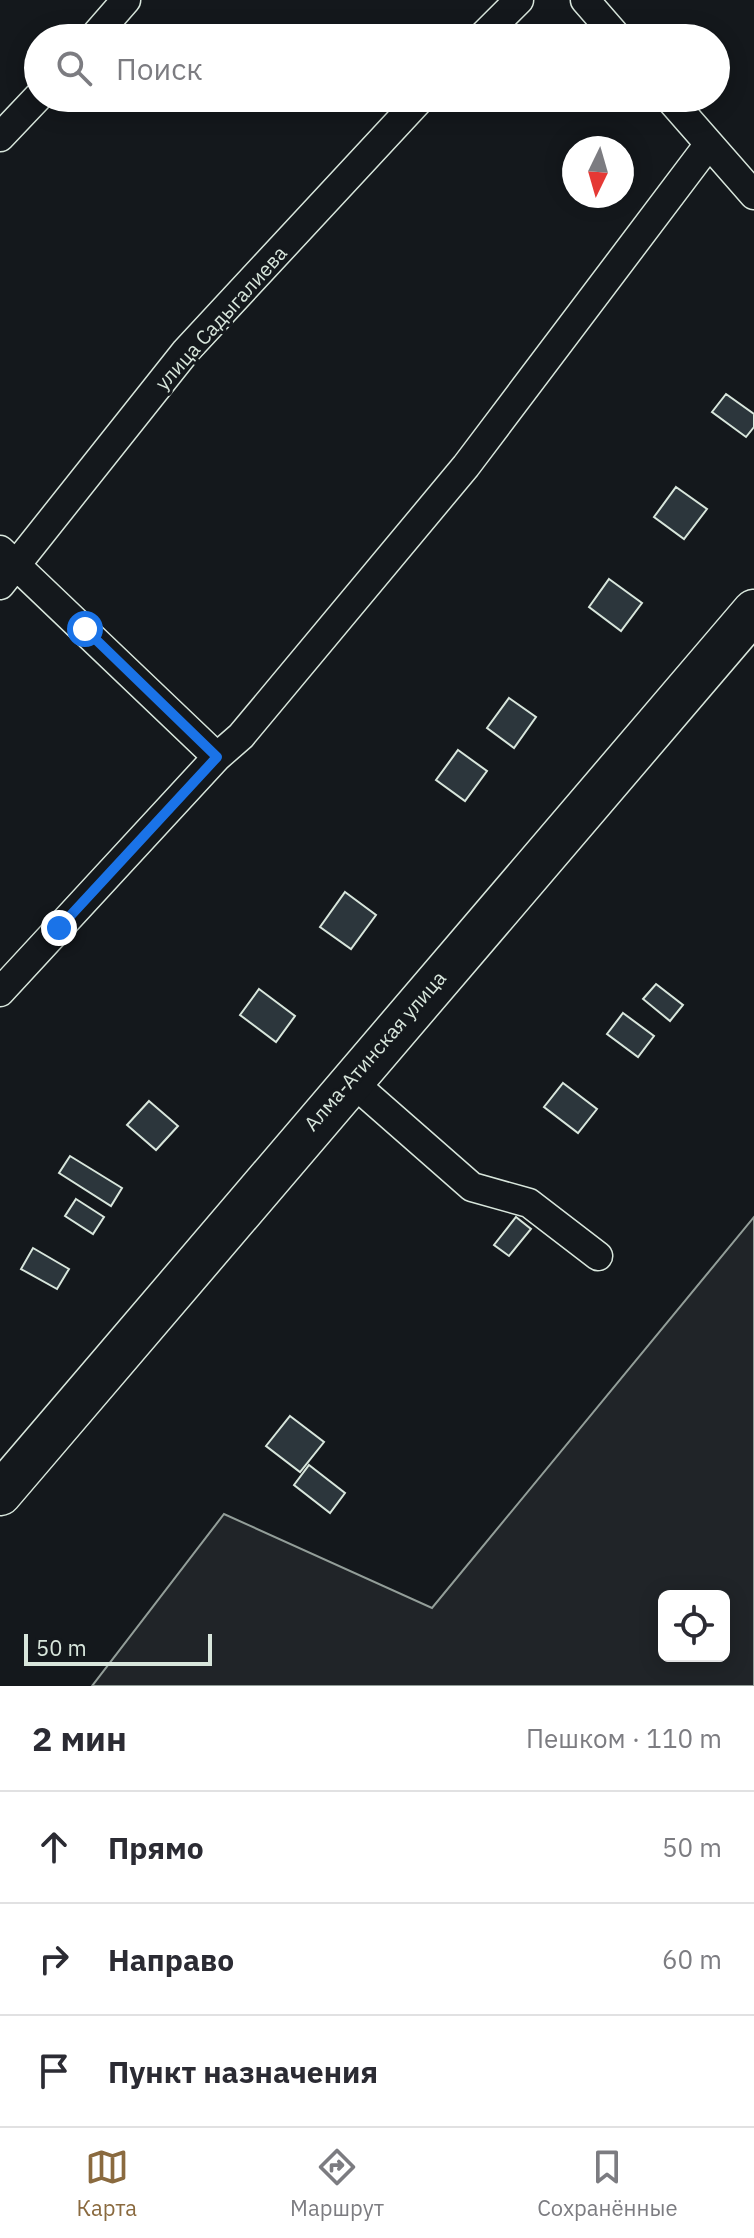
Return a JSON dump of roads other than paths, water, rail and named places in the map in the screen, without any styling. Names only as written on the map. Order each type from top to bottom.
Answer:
[{"type":"highway","name":"Алма-Атинская улица","points":[[0,1494],[350,1080],[754,611]]},
{"type":"street","points":[[105,24],[126,0]]},
{"type":"street","points":[[495,24],[519,0]]},
{"type":"street","points":[[585,0],[606,24]]},
{"type":"street","points":[[0,137],[24,112]]},
{"type":"street","name":"улица Садыгалиева","points":[[6,567],[186,351],[408,112]]},
{"type":"street","points":[[681,112],[754,195]]},
{"type":"street","points":[[0,992],[217,757],[241,736],[466,466],[709,144]]},
{"type":"street","points":[[6,567],[217,757]]},
{"type":"street","points":[[350,1080],[472,1187],[529,1203],[598,1256]]}]
